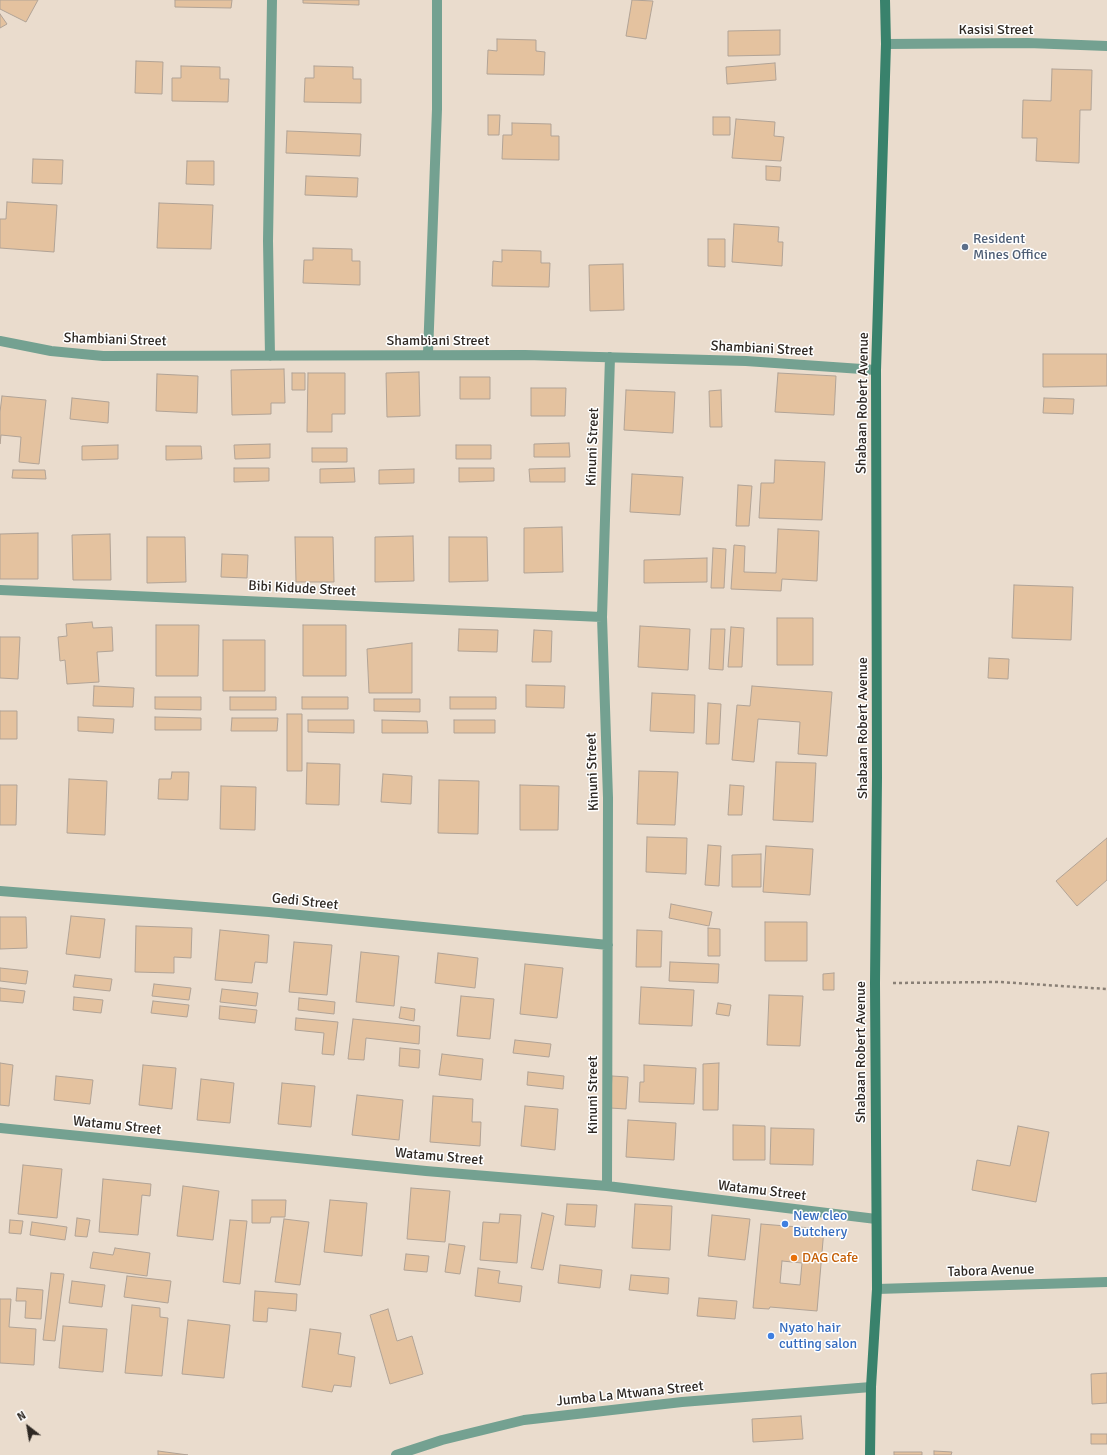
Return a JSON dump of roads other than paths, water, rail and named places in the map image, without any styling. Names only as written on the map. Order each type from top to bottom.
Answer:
[{"type":"street","points":[[270,356],[268,241],[272,0]]},
{"type":"street","points":[[428,354],[438,109],[437,0]]},
{"type":"street","name":"Shabaan Robert Avenue","points":[[870,1455],[871,1387],[877,1289],[875,983],[877,793],[876,370],[886,44],[885,0]]},
{"type":"street","name":"Kasisi Street","points":[[886,44],[1028,43],[1107,46]]},
{"type":"street","name":"Shambiani Street","points":[[0,341],[51,351],[103,356],[428,354],[610,357],[746,361],[876,370]]},
{"type":"street","name":"Kinuni Street","points":[[607,1186],[608,798],[602,617],[610,357]]},
{"type":"street","name":"Bibi Kidude Street","points":[[0,590],[602,617]]},
{"type":"street","name":"Gedi Street","points":[[0,891],[261,912],[608,945]]},
{"type":"street","name":"Watamu Street","points":[[0,1128],[426,1171],[607,1186],[876,1219]]},
{"type":"street","name":"Tabora Avenue","points":[[877,1289],[1107,1282]]},
{"type":"street","name":"Jumba La Mtwana Street","points":[[396,1455],[442,1440],[524,1420],[682,1402],[871,1387]]},
{"type":"place","name":"Resident Mines Office","points":[[965,247]]},
{"type":"place","name":"New cleo Butchery","points":[[785,1224]]},
{"type":"place","name":"DAG Cafe","points":[[794,1258]]},
{"type":"place","name":"Nyato hair cutting salon","points":[[771,1336]]}]
